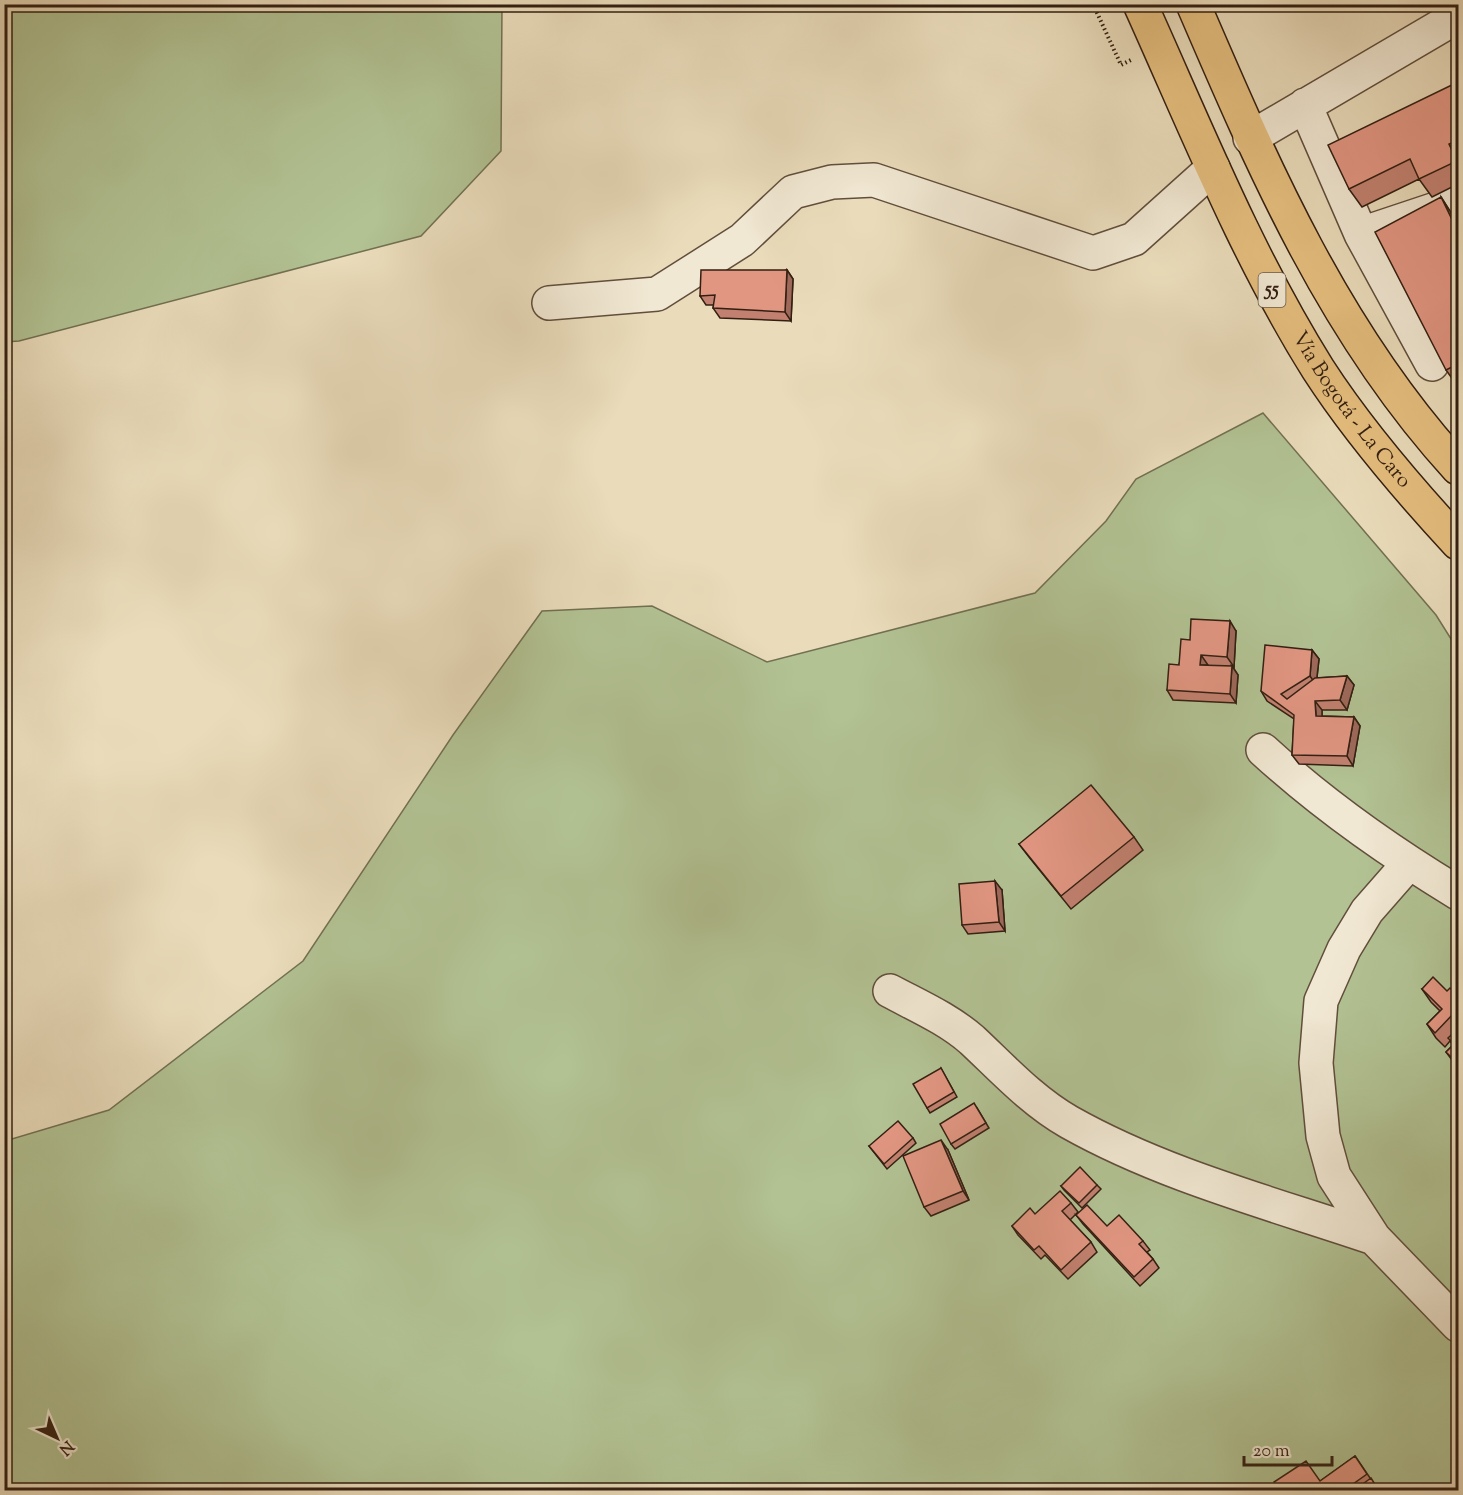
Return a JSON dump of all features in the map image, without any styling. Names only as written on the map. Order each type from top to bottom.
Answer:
[{"type":"main road","name":"Vía Bogotá - La Caro","points":[[1140,4],[1245,240],[1319,370],[1367,436],[1458,543]]},
{"type":"main road","name":"55","points":[[1192,4],[1250,138],[1296,233],[1346,319],[1397,392],[1458,468]]},
{"type":"street","points":[[1250,138],[1458,16]]},
{"type":"street","points":[[1305,105],[1361,234],[1432,364]]},
{"type":"street","points":[[549,303],[657,294],[742,240],[793,192],[832,182],[874,180],[1093,253],[1134,239],[1213,168]]},
{"type":"street","points":[[1361,234],[1451,204],[1458,207]]},
{"type":"street","points":[[1263,750],[1289,774],[1409,863],[1458,892]]},
{"type":"street","points":[[1409,863],[1367,911],[1344,949],[1321,1001],[1316,1063],[1323,1136],[1334,1176],[1374,1238],[1458,1325]]},
{"type":"street","points":[[890,991],[944,1020],[971,1039],[998,1067],[1067,1121],[1161,1167],[1374,1238]]},
{"type":"path","points":[[1093,4],[1121,65],[1135,59]]},
{"type":"green space","points":[[5,4],[502,5],[501,151],[421,236],[19,341],[5,342]]},
{"type":"green space","points":[[1263,413],[1436,615],[1458,650],[1458,1490],[5,1490],[5,1141],[109,1110],[303,961],[453,735],[542,611],[652,606],[767,662],[1035,593],[1106,521],[1136,479]]},
{"type":"building","points":[[1458,82],[1458,140],[1449,144],[1457,161],[1419,179],[1410,159],[1349,189],[1328,145]]},
{"type":"building","points":[[1441,197],[1458,232],[1458,364],[1446,370],[1375,232]]},
{"type":"building","points":[[701,270],[787,270],[785,312],[713,308],[715,295],[700,296]]},
{"type":"building","points":[[1191,619],[1230,621],[1227,657],[1201,655],[1200,665],[1232,666],[1230,694],[1167,690],[1169,664],[1179,665],[1181,639],[1190,640]]},
{"type":"building","points":[[1265,645],[1312,650],[1310,676],[1281,694],[1287,699],[1315,678],[1347,676],[1340,700],[1315,701],[1316,716],[1354,717],[1347,756],[1292,755],[1294,715],[1261,691]]},
{"type":"building","points":[[1091,785],[1134,837],[1061,896],[1019,844]]},
{"type":"building","points":[[995,881],[999,922],[962,925],[959,884]]},
{"type":"building","points":[[1433,977],[1447,991],[1450,988],[1458,996],[1458,1017],[1454,1013],[1435,1033],[1427,1024],[1442,1009],[1422,989]]},
{"type":"building","points":[[1458,1029],[1458,1064],[1446,1052],[1454,1044],[1448,1038]]},
{"type":"building","points":[[941,1068],[954,1092],[927,1108],[913,1084]]},
{"type":"building","points":[[974,1103],[986,1123],[951,1144],[940,1124]]},
{"type":"building","points":[[898,1121],[913,1138],[884,1164],[869,1146]]},
{"type":"building","points":[[941,1140],[963,1191],[924,1207],[903,1156]]},
{"type":"building","points":[[1080,1167],[1097,1185],[1079,1203],[1061,1186]]},
{"type":"building","points":[[1060,1191],[1071,1203],[1062,1211],[1091,1242],[1061,1270],[1039,1246],[1034,1250],[1012,1226],[1030,1208],[1035,1214]]},
{"type":"building","points":[[1087,1205],[1107,1226],[1119,1215],[1143,1241],[1139,1244],[1153,1259],[1134,1277],[1076,1215]]},
{"type":"building","points":[[1355,1456],[1367,1474],[1343,1491],[1279,1491],[1274,1482],[1306,1461],[1320,1481]]},
{"type":"building","points":[[1371,1478],[1379,1491],[1353,1491]]}]
